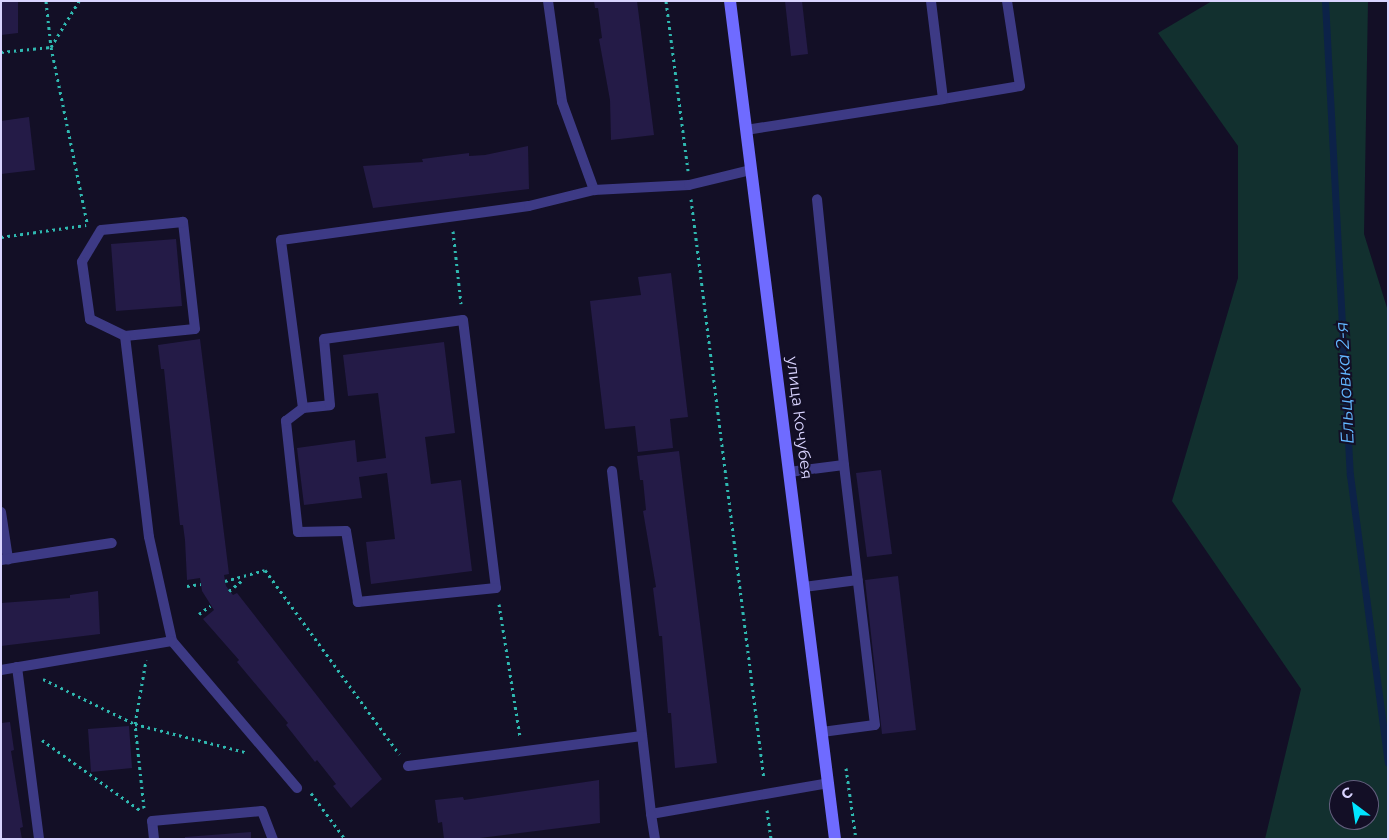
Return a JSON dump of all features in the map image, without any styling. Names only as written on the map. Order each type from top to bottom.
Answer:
[{"type":"street","name":"улица Кочубея","points":[[730,1],[835,839]]},
{"type":"lane","points":[[548,1],[562,102],[594,190]]},
{"type":"lane","points":[[931,1],[943,99]]},
{"type":"lane","points":[[746,130],[1020,86],[1007,1]]},
{"type":"lane","points":[[303,408],[281,240],[529,206],[594,190],[689,186],[751,170]]},
{"type":"lane","points":[[817,200],[844,465],[875,725],[822,732]]},
{"type":"lane","points":[[184,222],[195,329],[124,336],[90,319],[82,262],[101,230],[184,222]]},
{"type":"lane","points":[[463,320],[496,588],[358,602],[346,531],[298,532],[286,421],[303,408],[330,405],[324,339],[463,320]]},
{"type":"lane","points":[[124,336],[149,538],[172,641],[297,788]]},
{"type":"lane","points":[[789,472],[844,465]]},
{"type":"lane","points":[[612,471],[655,839]]},
{"type":"lane","points":[[1,512],[5,560],[112,543]]},
{"type":"lane","points":[[804,587],[858,580]]},
{"type":"lane","points":[[1,670],[172,641]]},
{"type":"lane","points":[[17,667],[40,839]]},
{"type":"lane","points":[[408,766],[642,736]]},
{"type":"lane","points":[[652,814],[828,783]]},
{"type":"lane","points":[[154,839],[152,821],[262,810],[273,839]]},
{"type":"path","points":[[46,1],[51,47],[88,225]]},
{"type":"path","points":[[51,47],[79,1]]},
{"type":"path","points":[[666,1],[771,839]]},
{"type":"path","points":[[1,52],[51,47]]},
{"type":"path","points":[[452,217],[463,320]]},
{"type":"path","points":[[1,237],[88,225],[101,230]]},
{"type":"path","points":[[225,581],[244,578],[266,570],[408,766]]},
{"type":"path","points":[[229,591],[244,578]]},
{"type":"path","points":[[187,586],[201,584]]},
{"type":"path","points":[[496,588],[523,751]]},
{"type":"path","points":[[199,614],[210,606]]},
{"type":"path","points":[[25,728],[144,813],[135,724],[148,645]]},
{"type":"path","points":[[17,667],[135,724],[272,759]]},
{"type":"path","points":[[844,760],[856,839]]},
{"type":"path","points":[[297,788],[310,791],[345,839]]},
{"type":"green space","points":[[1212,1],[1368,1],[1364,234],[1388,311],[1388,839],[1265,839],[1301,689],[1172,501],[1238,278],[1238,146],[1158,33]]},
{"type":"building","points":[[1,1],[18,1],[18,33],[1,35]]},
{"type":"building","points":[[594,1],[637,1],[654,135],[611,140],[610,100],[599,39],[602,38],[598,8],[595,8]]},
{"type":"building","points":[[785,1],[802,1],[808,54],[791,56]]},
{"type":"building","points":[[29,117],[35,170],[1,174],[1,121]]},
{"type":"building","points":[[528,146],[529,189],[373,208],[363,166],[423,162],[422,159],[469,153],[469,156],[485,155]]},
{"type":"building","points":[[176,239],[182,306],[116,311],[111,244]]},
{"type":"building","points":[[671,273],[688,417],[670,419],[673,448],[638,452],[635,426],[605,429],[590,301],[641,295],[638,277]]},
{"type":"building","points":[[200,339],[229,574],[224,575],[226,586],[233,595],[237,593],[382,779],[351,808],[333,786],[336,784],[317,760],[315,762],[286,725],[288,723],[237,662],[239,660],[203,619],[214,610],[202,591],[200,578],[187,580],[185,540],[183,525],[180,525],[164,369],[161,369],[158,345]]},
{"type":"building","points":[[444,342],[455,433],[425,437],[431,484],[461,480],[472,571],[371,584],[366,542],[395,539],[387,473],[359,477],[362,498],[304,505],[297,448],[355,440],[357,462],[386,458],[378,393],[348,396],[343,355]]},
{"type":"building","points":[[679,451],[717,763],[675,768],[671,713],[668,713],[662,636],[659,636],[653,588],[656,587],[643,511],[646,510],[643,480],[640,480],[637,456]]},
{"type":"building","points":[[881,470],[892,554],[867,557],[856,473]]},
{"type":"building","points":[[898,576],[916,730],[882,734],[865,580]]},
{"type":"building","points":[[98,591],[100,634],[1,646],[1,603],[70,598],[70,595]]},
{"type":"building","points":[[10,722],[14,750],[11,751],[23,827],[20,828],[22,839],[1,839],[1,723]]},
{"type":"building","points":[[129,726],[132,768],[91,772],[88,729]]},
{"type":"building","points":[[599,780],[600,823],[472,839],[444,839],[442,822],[438,823],[435,800],[463,797],[464,800]]},
{"type":"building","points":[[251,832],[251,839],[185,839],[185,837]]},
{"type":"waterway","name":"Ельцовка 2-я","points":[[1325,1],[1350,475],[1388,763]]}]
